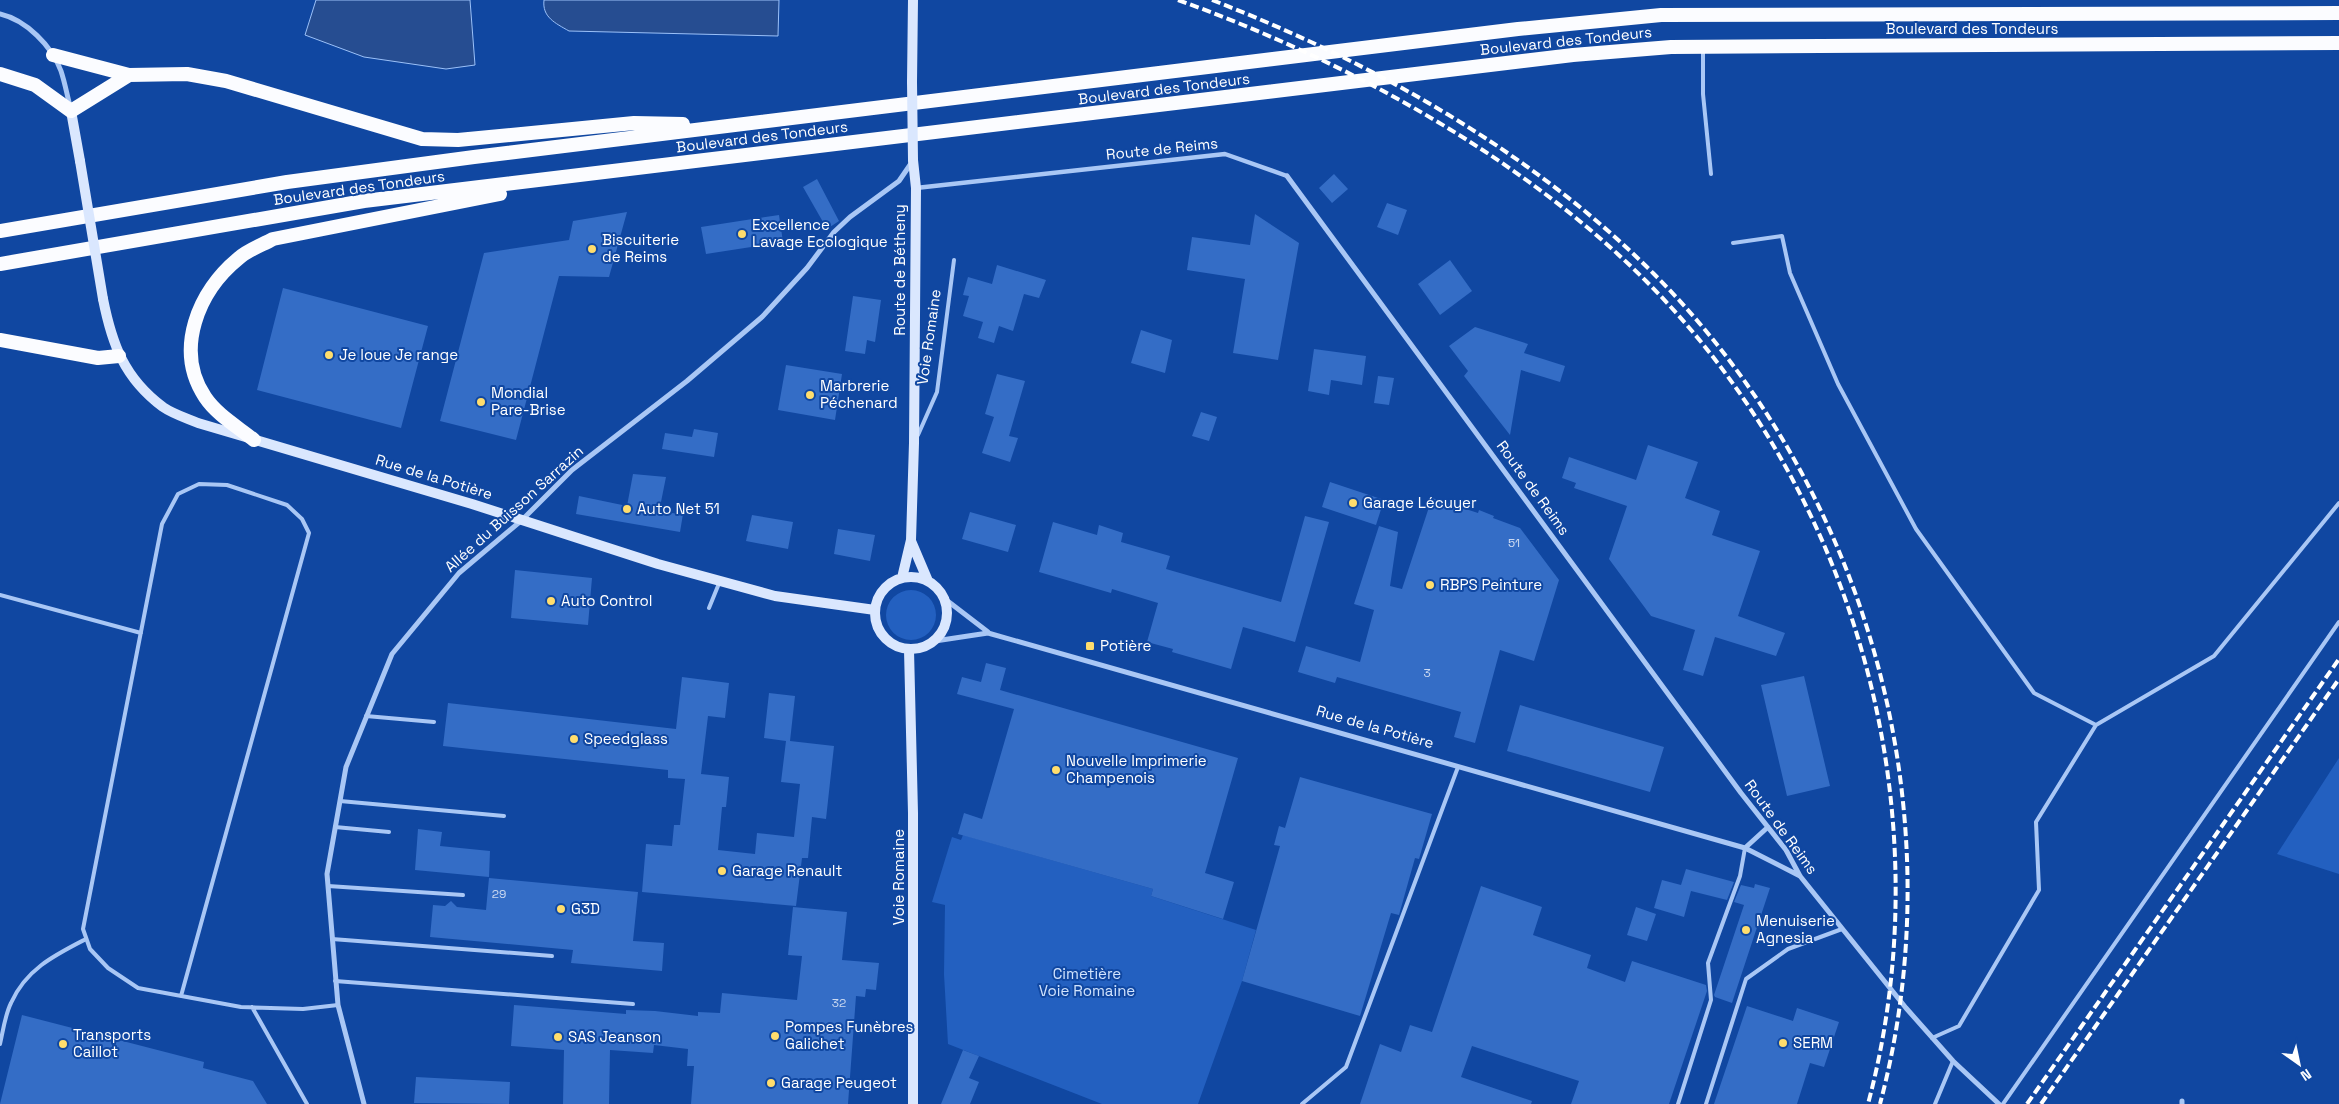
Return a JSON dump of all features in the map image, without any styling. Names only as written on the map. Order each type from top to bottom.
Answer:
[{"type":"highway","name":"Boulevard des Tondeurs","points":[[0,231],[287,182],[1518,29],[1662,15],[2339,13]]},
{"type":"highway","name":"Boulevard des Tondeurs","points":[[0,264],[364,202],[1563,56],[1704,46],[2339,43]]},
{"type":"highway","points":[[53,55],[129,75],[187,74],[226,81],[422,139],[458,140],[634,123],[727,126]]},
{"type":"highway","points":[[0,74],[35,85],[71,111],[129,75]]},
{"type":"highway","points":[[254,440],[222,416],[205,398],[192,371],[190,334],[202,302],[218,279],[239,257],[272,239],[601,173]]},
{"type":"highway","points":[[0,340],[98,358],[119,356]]},
{"type":"main road","name":"Route de Bétheny","points":[[902,578],[911,540],[914,443],[916,188],[912,82],[912,0]]},
{"type":"main road","name":"Rue de la Potière","points":[[71,111],[109,328],[119,356],[128,370],[145,391],[164,408],[198,424],[522,520],[658,564],[776,596],[875,610]]},
{"type":"main road","name":"Route de Bétheny","points":[[911,540],[928,581]]},
{"type":"main road","points":[[902,578],[920,578],[928,581],[941,592],[945,599],[947,617],[941,634],[927,646],[909,650],[897,647],[887,641],[880,632],[875,610],[878,599],[884,590],[902,578]]},
{"type":"main road","name":"Voie Romaine","points":[[909,650],[914,813],[913,1104]]},
{"type":"street","points":[[0,14],[8,16],[32,31],[53,55],[61,71],[71,111]]},
{"type":"street","name":"Route de Reims","points":[[916,188],[1224,154],[1287,176],[1786,850],[1800,876],[1932,1038],[1953,1062],[1999,1104]]},
{"type":"street","name":"Allée du Buisson Sarrazin","points":[[364,1104],[338,1005],[327,874],[346,767],[392,654],[459,572],[522,520],[572,470],[687,382],[762,317],[807,268],[834,232],[850,217],[899,181],[914,160]]},
{"type":"street","points":[[945,599],[988,633]]},
{"type":"street","name":"Rue de la Potière","points":[[935,641],[988,633],[1745,848],[1800,876]]},
{"type":"street","points":[[1745,848],[1768,827]]},
{"type":"lane","points":[[1704,46],[1704,94],[1711,174]]},
{"type":"lane","points":[[1733,243],[1782,236],[1790,273],[1838,384],[1916,529],[2034,693],[2096,725]]},
{"type":"lane","name":"Voie Romaine","points":[[914,443],[937,392],[954,260]]},
{"type":"lane","points":[[181,996],[309,533],[302,518],[287,505],[227,485],[199,484],[178,494],[162,524],[82,928],[90,950],[108,968],[138,988],[181,996],[252,1007],[304,1009],[338,1005]]},
{"type":"lane","points":[[1932,1038],[1959,1026],[2039,890],[2036,822],[2096,725],[2214,656],[2339,503]]},
{"type":"lane","points":[[709,608],[720,581]]},
{"type":"lane","points":[[0,595],[140,633]]},
{"type":"lane","points":[[2003,1104],[2339,622]]},
{"type":"lane","points":[[366,716],[434,722]]},
{"type":"lane","points":[[1302,1104],[1346,1067],[1458,767]]},
{"type":"lane","points":[[340,801],[504,816]]},
{"type":"lane","points":[[335,827],[389,832]]},
{"type":"lane","points":[[1678,1104],[1711,1000],[1708,963],[1740,876],[1745,848]]},
{"type":"lane","points":[[328,886],[463,895]]},
{"type":"lane","points":[[1706,1104],[1746,979],[1788,949],[1842,929]]},
{"type":"lane","points":[[0,1044],[11,1003],[29,974],[46,959],[86,939]]},
{"type":"lane","points":[[332,939],[552,956]]},
{"type":"lane","points":[[335,982],[633,1004]]},
{"type":"lane","points":[[252,1007],[307,1104]]},
{"type":"lane","points":[[1935,1104],[1953,1062]]},
{"type":"green space","points":[[911,590],[925,594],[932,601],[936,615],[932,629],[925,636],[911,640],[897,636],[890,629],[886,615],[890,601],[897,594]]},
{"type":"green space","points":[[2339,758],[2339,874],[2277,854]]},
{"type":"green space","name":"Cimetière Voie Romaine","points":[[963,835],[1153,889],[1151,896],[1256,930],[1242,981],[1198,1104],[1102,1104],[948,1044],[944,974],[945,905],[932,902],[952,837],[961,840]]},
{"type":"shaded area","points":[[316,0],[470,0],[475,65],[446,69],[364,57],[305,35]]},
{"type":"shaded area","points":[[544,0],[779,0],[778,36],[569,31],[550,19],[545,11]]},
{"type":"building","points":[[1334,174],[1348,189],[1332,203],[1319,188]]},
{"type":"building","points":[[817,179],[839,221],[827,229],[803,187]]},
{"type":"building","points":[[1387,203],[1407,210],[1398,235],[1377,227]]},
{"type":"building","points":[[627,212],[609,277],[559,276],[516,440],[440,421],[484,253],[569,240],[573,221]]},
{"type":"building","points":[[1255,214],[1299,243],[1278,360],[1233,353],[1245,279],[1187,270],[1192,237],[1250,245]]},
{"type":"building","name":"Excellence Lavage Ecologique","points":[[779,215],[783,242],[706,254],[701,227]]},
{"type":"building","points":[[1450,260],[1472,291],[1440,315],[1418,284]]},
{"type":"building","points":[[997,265],[1046,280],[1039,298],[1024,294],[1013,331],[999,326],[994,343],[978,338],[983,322],[963,316],[969,296],[963,295],[968,277],[992,284]]},
{"type":"building","points":[[283,288],[428,326],[401,428],[257,390]]},
{"type":"building","points":[[853,296],[881,300],[875,342],[867,340],[865,354],[845,351]]},
{"type":"building","points":[[1475,327],[1528,344],[1524,353],[1565,366],[1560,382],[1521,370],[1510,435],[1464,376],[1468,371],[1449,346]]},
{"type":"building","points":[[1141,330],[1172,340],[1165,373],[1131,363]]},
{"type":"building","points":[[1314,349],[1366,356],[1362,385],[1331,380],[1329,395],[1308,391]]},
{"type":"building","name":"Marbrerie Péchenard","points":[[786,365],[842,374],[835,420],[778,410]]},
{"type":"building","points":[[997,374],[1025,381],[1009,436],[1018,438],[1010,462],[982,453],[994,417],[985,414]]},
{"type":"building","points":[[1378,376],[1394,378],[1389,405],[1374,403]]},
{"type":"building","points":[[1201,412],[1217,417],[1209,441],[1192,436]]},
{"type":"building","points":[[694,429],[718,433],[714,457],[662,449],[665,433],[692,437]]},
{"type":"building","points":[[1648,445],[1698,462],[1685,498],[1720,511],[1712,535],[1760,551],[1738,616],[1785,633],[1776,656],[1715,637],[1703,676],[1683,670],[1695,630],[1651,616],[1609,559],[1627,506],[1574,488],[1576,483],[1562,478],[1569,457],[1636,480]]},
{"type":"building","points":[[633,474],[666,477],[659,512],[683,514],[680,532],[576,514],[579,496],[627,506]]},
{"type":"building","name":"Garage Lécuyer","points":[[1330,482],[1384,500],[1376,525],[1322,507]]},
{"type":"building","points":[[1432,498],[1478,513],[1479,510],[1494,516],[1493,518],[1520,528],[1559,580],[1534,661],[1500,650],[1475,743],[1454,737],[1461,712],[1337,677],[1335,683],[1298,672],[1306,646],[1360,662],[1374,610],[1354,604],[1379,526],[1398,532],[1390,586],[1402,589]]},
{"type":"building","points":[[970,512],[1016,525],[1008,552],[962,539]]},
{"type":"building","points":[[752,515],[793,522],[788,549],[746,541]]},
{"type":"building","points":[[1305,516],[1329,522],[1295,642],[1243,627],[1231,669],[1172,652],[1173,649],[1147,642],[1158,603],[1112,589],[1111,593],[1039,572],[1053,522],[1097,535],[1099,525],[1123,533],[1121,542],[1170,556],[1166,569],[1281,602]]},
{"type":"building","points":[[838,529],[875,535],[870,561],[834,554]]},
{"type":"building","name":"Auto Control","points":[[515,570],[592,578],[588,625],[511,618]]},
{"type":"building","points":[[986,663],[1006,668],[1000,690],[1238,758],[1205,873],[1234,882],[1223,919],[1151,896],[1153,889],[958,834],[964,813],[982,819],[1014,709],[957,694],[962,677],[981,682]]},
{"type":"building","points":[[1804,676],[1830,786],[1787,796],[1761,685]]},
{"type":"building","points":[[682,677],[729,683],[725,718],[708,716],[701,774],[729,777],[726,807],[722,807],[718,850],[755,854],[757,833],[794,837],[800,784],[781,782],[786,741],[764,738],[769,693],[795,696],[790,741],[834,746],[826,819],[812,817],[808,858],[802,858],[796,906],[642,892],[646,844],[672,846],[674,825],[680,825],[685,779],[668,778],[668,770],[443,746],[448,703],[676,729]]},
{"type":"building","points":[[1520,705],[1664,747],[1650,792],[1507,751]]},
{"type":"building","points":[[1300,777],[1432,814],[1419,859],[1415,858],[1399,915],[1391,913],[1360,1016],[1242,981],[1280,846],[1274,845],[1279,826],[1285,828]]},
{"type":"building","points":[[418,829],[442,832],[440,846],[490,851],[489,877],[415,870]]},
{"type":"building","points":[[1686,869],[1734,882],[1727,900],[1691,891],[1684,917],[1654,908],[1662,880],[1681,885]]},
{"type":"building","name":"G3D","points":[[489,878],[638,892],[633,941],[664,943],[662,971],[571,963],[573,950],[430,937],[433,905],[445,906],[451,901],[457,907],[486,910]]},
{"type":"building","name":"Menuiserie Agnesia","points":[[1755,884],[1770,888],[1732,1003],[1714,995],[1744,905],[1734,902],[1741,885],[1754,888]]},
{"type":"building","points":[[1481,886],[1542,907],[1533,935],[1591,955],[1587,968],[1625,982],[1632,961],[1706,985],[1707,991],[1669,1104],[1571,1104],[1579,1081],[1472,1046],[1461,1077],[1532,1101],[1531,1104],[1360,1104],[1380,1044],[1401,1052],[1410,1025],[1432,1032]]},
{"type":"building","points":[[793,907],[847,912],[842,960],[879,963],[876,990],[866,989],[865,997],[856,996],[848,1104],[691,1104],[694,1066],[687,1066],[688,1049],[654,1045],[653,1053],[610,1050],[609,1104],[563,1104],[564,1050],[511,1046],[514,1005],[626,1014],[626,1010],[655,1011],[698,1016],[698,1012],[720,1013],[722,993],[797,1000],[802,956],[788,955]]},
{"type":"building","points":[[1636,907],[1656,914],[1647,941],[1627,935]]},
{"type":"building","name":"SERM","points":[[1747,1006],[1793,1021],[1797,1008],[1839,1022],[1824,1067],[1810,1063],[1797,1104],[1714,1104]]},
{"type":"building","name":"Transports Caillot","points":[[22,1015],[204,1062],[203,1068],[253,1081],[267,1104],[0,1104]]},
{"type":"building","points":[[963,1050],[979,1056],[969,1078],[979,1082],[970,1104],[941,1104]]},
{"type":"building","points":[[416,1077],[510,1082],[509,1104],[414,1103]]},
{"type":"railway","points":[[1178,0],[1241,24],[1366,82],[1428,116],[1487,153],[1544,193],[1597,236],[1647,282],[1720,366],[1781,459],[1830,559],[1866,664],[1888,773],[1896,883],[1889,994],[1868,1104]]},
{"type":"railway","points":[[1212,0],[1272,24],[1389,81],[1502,149],[1555,187],[1605,228],[1653,273],[1727,358],[1790,452],[1839,552],[1876,658],[1899,768],[1908,880],[1901,993],[1880,1104]]},
{"type":"railway","points":[[2027,1104],[2339,659]]},
{"type":"railway","points":[[2041,1104],[2339,679]]},
{"type":"place","name":"Excellence Lavage Ecologique","points":[[742,234]]},
{"type":"place","name":"Biscuiterie de Reims","points":[[592,249]]},
{"type":"place","name":"Je loue Je range","points":[[329,355]]},
{"type":"place","name":"Marbrerie Péchenard","points":[[810,395]]},
{"type":"place","name":"Mondial Pare-Brise","points":[[481,402]]},
{"type":"place","name":"Garage Lécuyer","points":[[1353,503]]},
{"type":"place","name":"Auto Net 51","points":[[627,509]]},
{"type":"place","name":"RBPS Peinture","points":[[1430,585]]},
{"type":"place","name":"Auto Control","points":[[551,601]]},
{"type":"place","name":"Potière","points":[[1090,646]]},
{"type":"place","name":"Speedglass","points":[[574,739]]},
{"type":"place","name":"Nouvelle Imprimerie Champenois","points":[[1056,770]]},
{"type":"place","name":"Garage Renault","points":[[722,871]]},
{"type":"place","name":"G3D","points":[[561,909]]},
{"type":"place","name":"Menuiserie Agnesia","points":[[1746,930]]},
{"type":"place","name":"Pompes Funèbres Galichet","points":[[775,1036]]},
{"type":"place","name":"SAS Jeanson","points":[[558,1037]]},
{"type":"place","name":"SERM","points":[[1783,1043]]},
{"type":"place","name":"Transports Caillot","points":[[63,1044]]},
{"type":"place","name":"Garage Peugeot","points":[[771,1083]]}]
